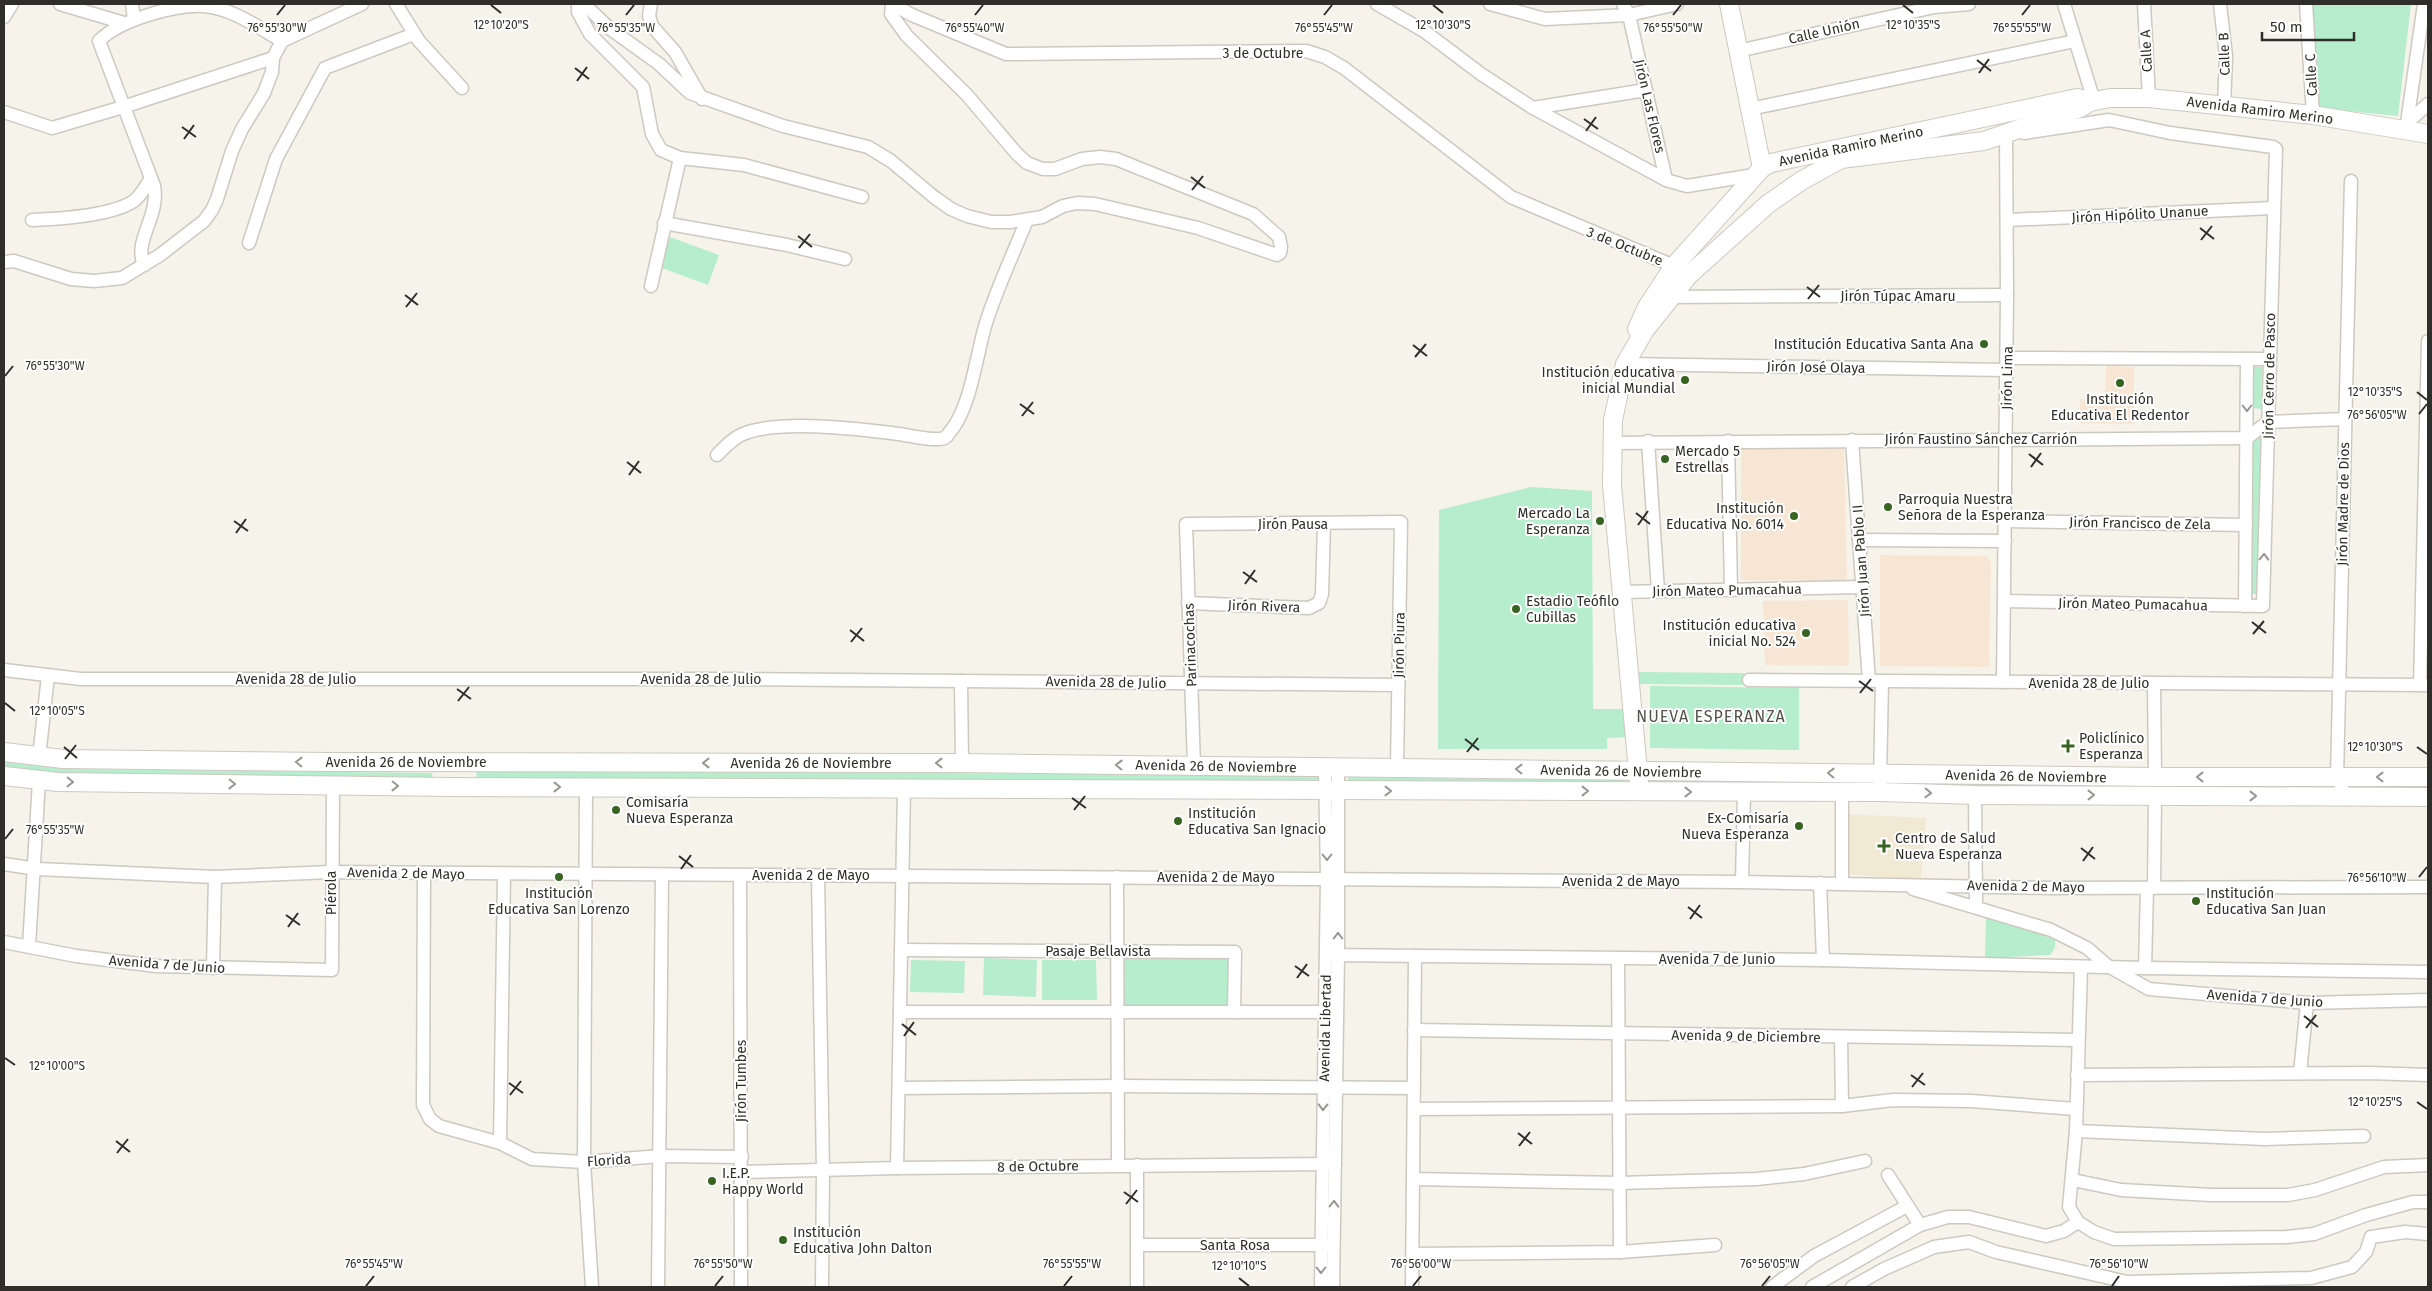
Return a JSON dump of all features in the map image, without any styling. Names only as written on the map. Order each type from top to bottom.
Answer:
[{"type":"main road","points":[[1729,4],[1750,109],[1758,171]]},
{"type":"main road","name":"Avenida Ramiro Merino","points":[[1624,364],[1645,330],[1688,275],[1768,204],[1802,181],[1837,161],[1984,141],[2080,108],[2092,102],[2128,96],[2407,126],[2428,134]]},
{"type":"main road","name":"Avenida Ramiro Merino","points":[[1640,792],[1612,485],[1611,442],[1617,396],[1624,364],[1647,307],[1674,266],[1758,171],[1771,163],[2078,98],[2092,102]]},
{"type":"main road","name":"Avenida 26 de Noviembre","points":[[4,752],[39,758],[450,762],[962,763],[2155,777],[2428,777]]},
{"type":"main road","points":[[450,762],[451,787]]},
{"type":"main road","name":"Avenida 26 de Noviembre","points":[[4,776],[39,781],[451,787],[1880,792],[1975,795],[2428,796]]},
{"type":"street","points":[[4,17],[12,4]]},
{"type":"street","points":[[60,4],[129,21]]},
{"type":"street","points":[[129,21],[132,4]]},
{"type":"street","points":[[4,262],[14,261],[71,279],[94,281],[122,278],[144,265],[204,221],[212,210],[232,151],[251,112],[264,93],[272,72],[273,58],[282,41],[362,4]]},
{"type":"street","points":[[396,4],[414,34],[462,88]]},
{"type":"street","points":[[651,4],[649,16],[652,26],[676,52],[702,98]]},
{"type":"street","points":[[862,197],[744,165],[680,158],[668,154],[654,141],[643,87],[590,34],[578,12],[578,6],[586,6],[609,28],[659,64],[690,93],[783,126],[868,147],[880,153],[951,209],[967,216],[991,222],[1027,220],[1042,217],[1063,206],[1077,203],[1095,204],[1198,228],[1271,254],[1280,253],[1281,247],[1279,237],[1253,214],[1116,159],[1100,157],[1082,159],[1055,169],[1043,169],[1027,163],[1017,154],[967,95],[932,58],[907,36],[891,14],[891,4]]},
{"type":"street","name":"3 de Octubre","points":[[891,4],[912,15],[1006,54],[1306,51],[1325,57],[1344,68],[1517,200],[1674,266]]},
{"type":"street","points":[[1377,4],[1424,31],[1481,74],[1533,108],[1666,180],[1687,186],[1758,171]]},
{"type":"street","points":[[1490,4],[1506,6],[1545,19],[1677,4]]},
{"type":"street","name":"Calle Unión","points":[[1738,50],[1934,7],[1968,4]]},
{"type":"street","points":[[2064,4],[2092,102]]},
{"type":"street","name":"Calle A","points":[[2144,4],[2148,98]]},
{"type":"street","name":"Calle B","points":[[2220,4],[2226,56],[2224,106]]},
{"type":"street","name":"Calle C","points":[[2306,4],[2313,116]]},
{"type":"street","points":[[2407,126],[2424,26],[2424,4]]},
{"type":"street","points":[[144,265],[140,250],[154,210],[156,198],[151,178],[99,44],[101,38],[129,21],[205,6],[235,15],[282,41]]},
{"type":"street","name":"Jirón Las Flores","points":[[1626,9],[1666,180]]},
{"type":"street","points":[[249,243],[276,160],[325,68],[414,34]]},
{"type":"street","points":[[1750,109],[2076,41]]},
{"type":"street","points":[[4,112],[52,128],[273,58]]},
{"type":"street","points":[[1533,108],[1646,90]]},
{"type":"street","points":[[2407,126],[2428,104]]},
{"type":"street","name":"Jirón Cerro de Pasco","points":[[2009,132],[2025,133],[2109,120],[2170,133],[2275,148],[2263,606]]},
{"type":"street","name":"Jirón Lima","points":[[2004,682],[2009,132]]},
{"type":"street","points":[[651,286],[680,158]]},
{"type":"street","points":[[32,220],[63,218],[123,206],[134,201],[143,192],[151,178]]},
{"type":"street","name":"Jirón Madre de Dios","points":[[2346,796],[2337,777],[2350,181]]},
{"type":"street","name":"Jirón Hipólito Unanue","points":[[2008,220],[2273,208]]},
{"type":"street","points":[[717,455],[729,442],[743,434],[781,428],[822,427],[926,439],[943,439],[956,425],[965,407],[987,321],[1027,220]]},
{"type":"street","points":[[664,223],[787,245],[845,259]]},
{"type":"street","name":"Jirón Túpac Amaru","points":[[1670,297],[2007,295]]},
{"type":"street","points":[[2424,685],[2428,341]]},
{"type":"street","name":"Jirón Cerro de Pasco","points":[[2244,606],[2247,359]]},
{"type":"street","name":"Jirón José Olaya","points":[[1624,364],[2007,364],[2269,359]]},
{"type":"street","points":[[2246,438],[2268,422],[2345,419]]},
{"type":"street","name":"Jirón Faustino Sánchez Carrión","points":[[1611,442],[2246,438]]},
{"type":"street","name":"Jirón Juan Pablo II","points":[[1852,440],[1862,587],[1875,681],[1880,792]]},
{"type":"street","points":[[1648,441],[1658,591]]},
{"type":"street","points":[[1728,441],[1732,590]]},
{"type":"street","name":"Jirón Francisco de Zela","points":[[2005,521],[2246,525]]},
{"type":"street","name":"Jirón Pausa","points":[[1186,524],[1401,522]]},
{"type":"street","name":"Jirón Piura","points":[[1397,768],[1401,522]]},
{"type":"street","name":"Parinacochas","points":[[1186,524],[1194,766]]},
{"type":"street","name":"Jirón Rivera","points":[[1188,603],[1309,608],[1319,603],[1322,594],[1324,524]]},
{"type":"street","points":[[1859,540],[2005,542]]},
{"type":"street","name":"Jirón Mateo Pumacahua","points":[[1621,592],[1862,587]]},
{"type":"street","name":"Jirón Mateo Pumacahua","points":[[2004,601],[2263,606]]},
{"type":"street","name":"Avenida 28 de Julio","points":[[4,670],[81,679],[961,681],[1398,685]]},
{"type":"street","points":[[39,758],[48,676]]},
{"type":"street","name":"Avenida 28 de Julio","points":[[1749,680],[2424,685]]},
{"type":"street","points":[[961,681],[962,763]]},
{"type":"street","points":[[2154,684],[2155,777]]},
{"type":"street","name":"Avenida Libertad","points":[[1332,768],[1332,956],[1328,1245],[1333,1287]]},
{"type":"street","points":[[29,946],[39,781]]},
{"type":"street","name":"Piérola","points":[[332,970],[331,872],[333,786]]},
{"type":"street","points":[[586,787],[584,1162],[592,1287]]},
{"type":"street","points":[[897,1168],[904,789]]},
{"type":"street","points":[[1742,882],[1744,792]]},
{"type":"street","points":[[1842,792],[1842,883]]},
{"type":"street","points":[[1975,795],[1976,906]]},
{"type":"street","points":[[2145,968],[2155,795]]},
{"type":"street","name":"Avenida 2 de Mayo","points":[[4,864],[33,868],[215,877],[331,872],[662,876],[903,875],[1332,878],[2150,888],[2428,887]]},
{"type":"street","name":"Florida","points":[[424,873],[423,1105],[430,1119],[439,1126],[500,1143],[532,1159],[584,1162],[661,1156],[742,1157]]},
{"type":"street","points":[[500,1143],[504,874]]},
{"type":"street","points":[[658,1287],[661,1156],[662,876]]},
{"type":"street","name":"Jirón Tumbes","points":[[740,876],[741,1287]]},
{"type":"street","points":[[818,876],[823,1170],[822,1287]]},
{"type":"street","points":[[213,968],[215,877]]},
{"type":"street","points":[[1117,877],[1118,1165]]},
{"type":"street","points":[[1820,883],[1823,960]]},
{"type":"street","points":[[1896,884],[1976,906],[2051,930],[2087,948],[2108,966]]},
{"type":"street","name":"Avenida 7 de Junio","points":[[4,942],[76,956],[129,962],[213,968],[332,970]]},
{"type":"street","name":"Pasaje Bellavista","points":[[901,950],[1235,952],[1234,1012]]},
{"type":"street","name":"Avenida 7 de Junio","points":[[1332,956],[1823,960],[2081,967],[2428,972]]},
{"type":"street","points":[[1412,1287],[1414,956]]},
{"type":"street","points":[[1618,958],[1620,1252]]},
{"type":"street","name":"Avenida 7 de Junio","points":[[2108,966],[2149,989],[2307,1003],[2428,1000]]},
{"type":"street","points":[[2081,967],[2076,1131],[2073,1180],[2069,1207],[2078,1222],[2094,1232],[2114,1239],[2287,1237],[2314,1234],[2366,1215],[2414,1202],[2428,1202]]},
{"type":"street","points":[[2300,1074],[2307,1003]]},
{"type":"street","points":[[900,1012],[1331,1012]]},
{"type":"street","name":"Avenida 9 de Diciembre","points":[[1414,1030],[2078,1040]]},
{"type":"street","points":[[1841,1037],[1842,1106]]},
{"type":"street","points":[[2077,1075],[2428,1075]]},
{"type":"street","points":[[898,1088],[1118,1086],[1414,1088]]},
{"type":"street","points":[[1414,1109],[1842,1106],[1893,1100],[1961,1100],[2076,1109]]},
{"type":"street","points":[[2076,1131],[2265,1139],[2364,1136]]},
{"type":"street","points":[[1414,1179],[1620,1182],[1757,1179],[1804,1174],[1865,1161]]},
{"type":"street","name":"8 de Octubre","points":[[742,1172],[897,1168],[1329,1164]]},
{"type":"street","points":[[1137,1165],[1137,1287]]},
{"type":"street","points":[[2073,1180],[2121,1190],[2211,1195],[2288,1195],[2315,1190],[2384,1167],[2428,1165]]},
{"type":"street","points":[[1888,1175],[1920,1225]]},
{"type":"street","points":[[1772,1287],[1814,1256],[1907,1206]]},
{"type":"street","points":[[1812,1287],[1920,1225],[1948,1218],[1969,1217],[2046,1236],[2064,1231],[2078,1222]]},
{"type":"street","points":[[1852,1287],[1884,1269],[1934,1247],[1970,1242],[1996,1252],[2127,1282],[2274,1280],[2311,1278],[2352,1267],[2366,1252],[2371,1237],[2405,1232],[2428,1234]]},
{"type":"street","name":"Santa Rosa","points":[[1137,1245],[1328,1245]]},
{"type":"street","name":"Avenida Libertad","points":[[1321,1287],[1328,1245]]},
{"type":"street","points":[[1413,1254],[1620,1252],[1715,1245]]},
{"type":"shaded area","name":"Institución Educativa El Redentor","points":[[2106,366],[2134,367],[2134,424],[2080,423],[2080,399],[2105,399]]},
{"type":"shaded area","name":"Institución Educativa No. 6014","points":[[1746,446],[1844,448],[1847,581],[1741,580],[1741,451]]},
{"type":"shaded area","points":[[1880,555],[1986,556],[1991,563],[1989,667],[1880,666]]},
{"type":"shaded area","name":"Institución educativa inicial No. 524","points":[[1848,600],[1849,666],[1765,665],[1763,601]]},
{"type":"shaded area","name":"Centro de Salud Nueva Esperanza","points":[[1844,814],[1926,818],[1921,880],[1845,874]]},
{"type":"green space","points":[[2312,4],[2411,4],[2398,116],[2318,108]]},
{"type":"green space","points":[[670,237],[719,255],[708,285],[659,267]]},
{"type":"green space","points":[[2253,367],[2262,367],[2261,409],[2252,408]]},
{"type":"green space","points":[[2260,434],[2262,438],[2258,594],[2249,594],[2253,438]]},
{"type":"green space","name":"Estadio Teófilo Cubillas","points":[[1531,487],[1592,491],[1593,709],[1627,709],[1627,737],[1607,738],[1607,749],[1438,749],[1439,510]]},
{"type":"green space","points":[[1638,672],[1744,673],[1744,685],[1638,684]]},
{"type":"green space","points":[[1650,686],[1799,688],[1799,750],[1650,748]]},
{"type":"green space","points":[[4,762],[67,769],[432,773],[433,778],[69,776],[4,770]]},
{"type":"green space","points":[[476,771],[1323,775],[1324,783],[477,778]]},
{"type":"green space","points":[[1348,777],[1624,780],[1624,785],[1348,783]]},
{"type":"green space","points":[[1656,780],[1870,780],[1870,786],[1657,786]]},
{"type":"green space","points":[[1889,780],[2331,783],[2331,790],[1888,787]]},
{"type":"green space","points":[[2346,784],[2428,784],[2428,790],[2346,790]]},
{"type":"green space","points":[[1986,914],[2053,936],[2055,948],[2050,955],[1985,958]]},
{"type":"green space","points":[[984,958],[1037,960],[1036,997],[983,995]]},
{"type":"green space","points":[[1119,958],[1232,958],[1230,1006],[1119,1007]]},
{"type":"green space","points":[[911,960],[965,961],[964,993],[910,992]]},
{"type":"green space","points":[[1042,960],[1096,960],[1097,1000],[1042,1000]]},
{"type":"place","name":"Institución Educativa Santa Ana","points":[[1984,344]]},
{"type":"place","name":"Institución educativa inicial Mundial","points":[[1685,380]]},
{"type":"place","name":"Institución Educativa El Redentor","points":[[2120,383]]},
{"type":"place","name":"Mercado 5 Estrellas","points":[[1665,459]]},
{"type":"place","name":"Parroquia Nuestra Señora de la Esperanza","points":[[1888,507]]},
{"type":"place","name":"Institución Educativa No. 6014","points":[[1794,516]]},
{"type":"place","name":"Mercado La Esperanza","points":[[1600,521]]},
{"type":"place","name":"Estadio Teófilo Cubillas","points":[[1516,609]]},
{"type":"place","name":"Institución educativa inicial No. 524","points":[[1806,633]]},
{"type":"place","name":"Policlínico Esperanza","points":[[2068,746]]},
{"type":"place","name":"Comisaría Nueva Esperanza","points":[[616,810]]},
{"type":"place","name":"Institución Educativa San Ignacio","points":[[1178,821]]},
{"type":"place","name":"Ex-Comisaría Nueva Esperanza","points":[[1799,826]]},
{"type":"place","name":"Centro de Salud Nueva Esperanza","points":[[1884,846]]},
{"type":"place","name":"Institución Educativa San Lorenzo","points":[[559,877]]},
{"type":"place","name":"Institución Educativa San Juan","points":[[2196,901]]},
{"type":"place","name":"I.E.P. Happy World","points":[[712,1181]]},
{"type":"place","name":"Institución Educativa John Dalton","points":[[783,1240]]},
{"type":"district","name":"NUEVA ESPERANZA","points":[[1711,716]]}]
